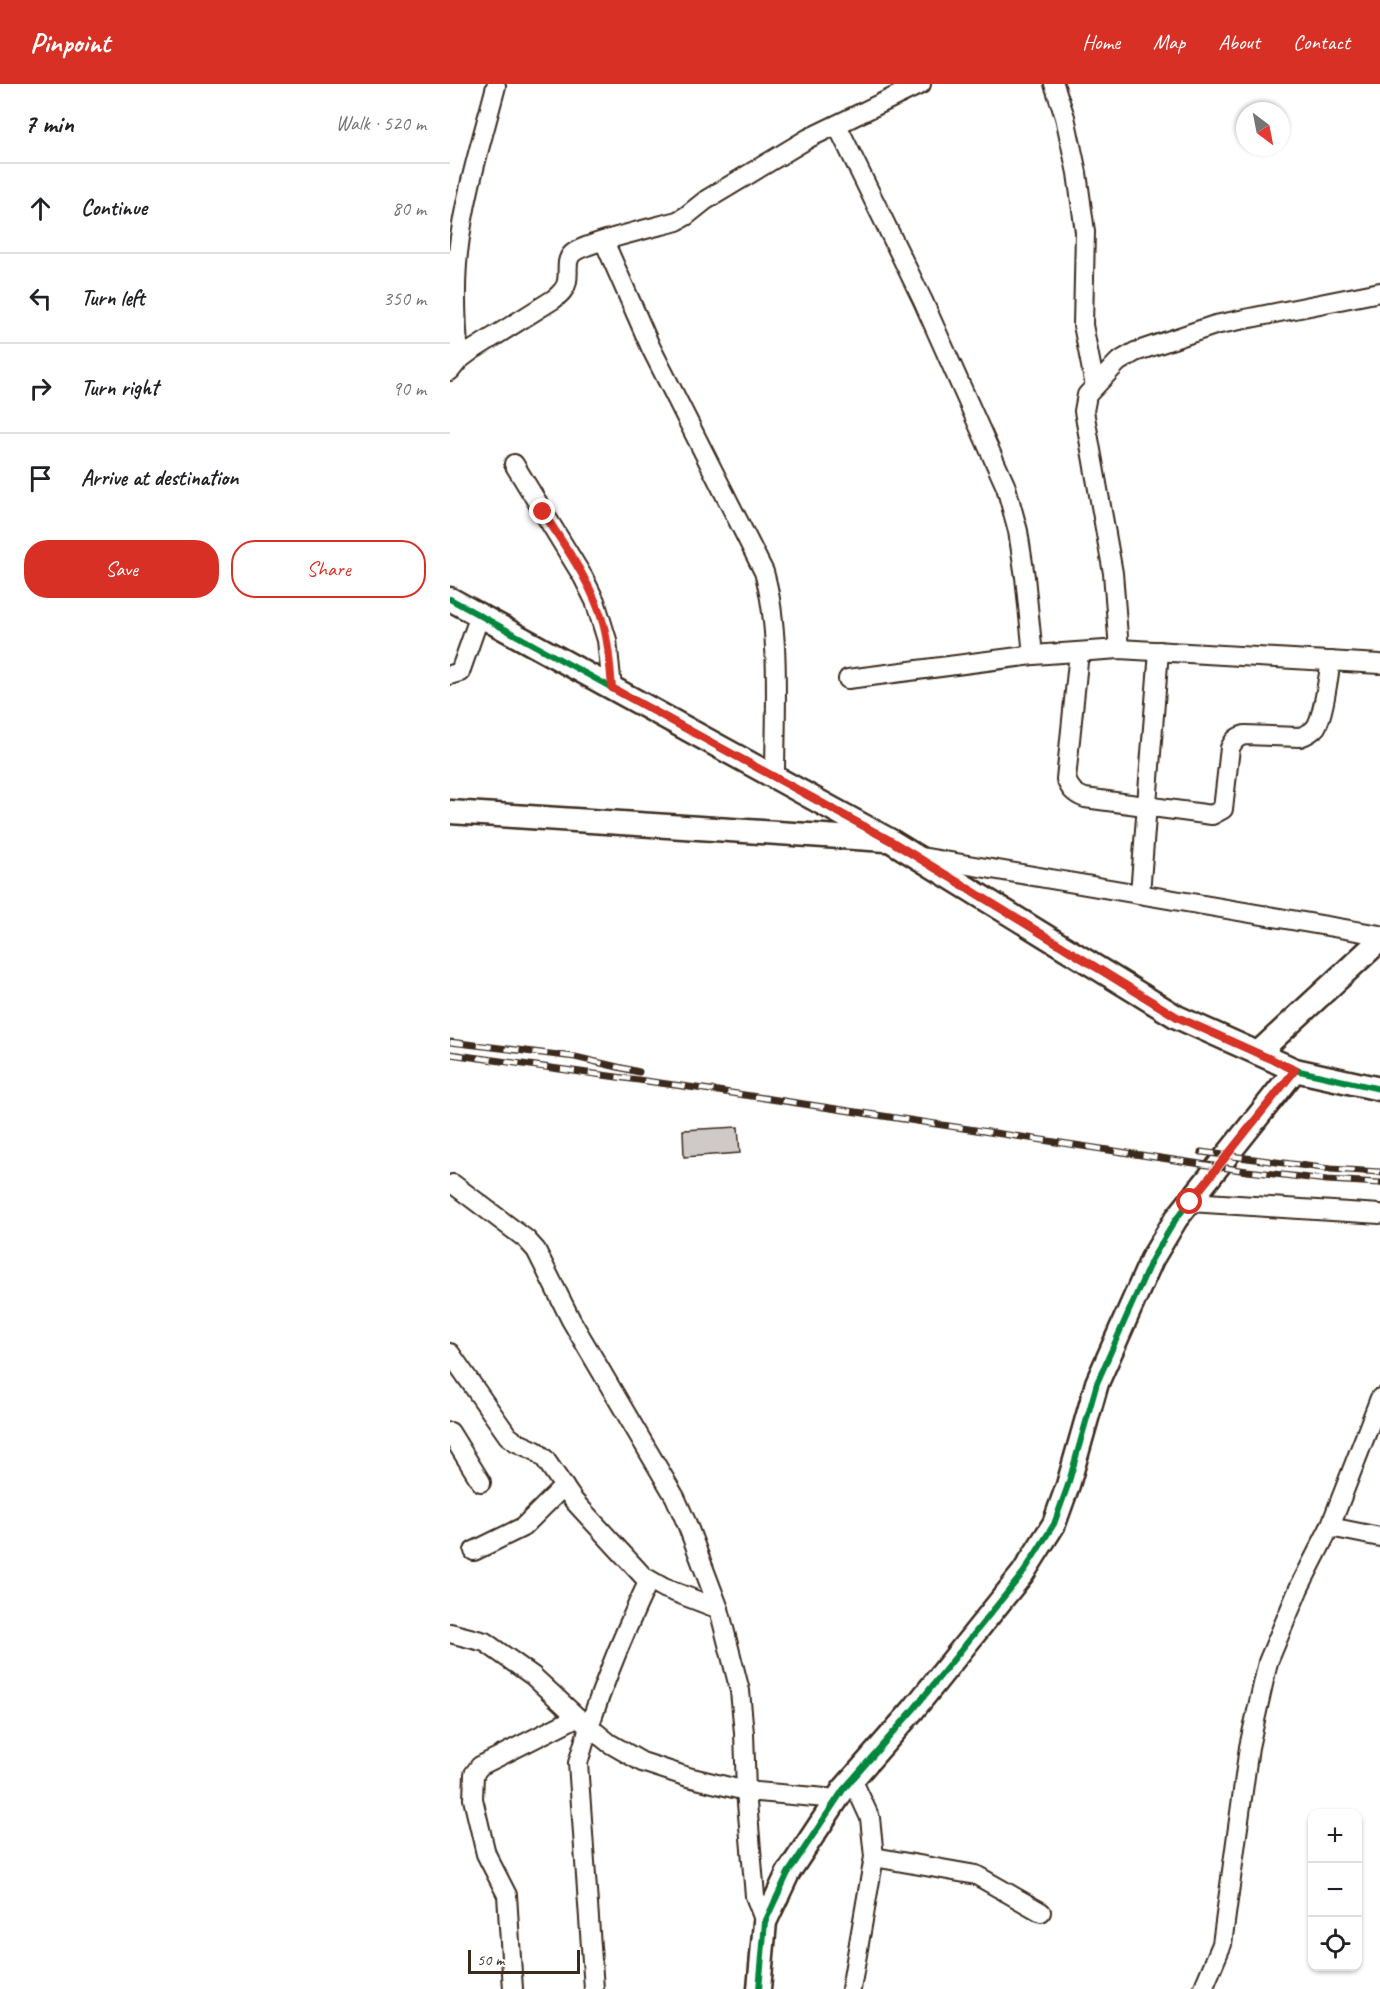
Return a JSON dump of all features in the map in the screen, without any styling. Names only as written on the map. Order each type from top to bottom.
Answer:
[{"type":"street","points":[[454,365],[554,299],[564,289],[567,282],[568,263],[573,252],[677,221],[720,191],[809,138],[921,84]]},
{"type":"street","points":[[1054,84],[1065,117],[1077,173],[1085,232],[1083,326],[1095,386]]},
{"type":"street","points":[[454,365],[458,252],[464,214],[496,86]]},
{"type":"street","points":[[837,125],[923,301],[1006,487],[1018,531],[1033,655]]},
{"type":"street","points":[[604,241],[651,348],[764,572],[771,605],[775,662],[775,777]]},
{"type":"street","points":[[1119,649],[1113,573],[1084,411],[1087,395],[1118,362],[1135,352],[1174,338],[1215,326],[1380,292]]},
{"type":"street","points":[[514,464],[596,601],[607,640],[612,688]]},
{"type":"street","points":[[450,599],[891,841],[1177,1017],[1295,1070],[1380,1089]]},
{"type":"street","points":[[450,675],[460,672],[480,615]]},
{"type":"street","points":[[848,679],[1033,655],[1119,649],[1380,664]]},
{"type":"street","points":[[1140,894],[1159,651]]},
{"type":"street","points":[[1079,652],[1066,779],[1070,788],[1076,795],[1085,798],[1212,815],[1223,808],[1230,748],[1238,737],[1245,735],[1300,737],[1315,728],[1320,719],[1331,661]]},
{"type":"street","points":[[450,812],[891,841]]},
{"type":"street","points":[[916,856],[1380,935]]},
{"type":"street","points":[[1258,1053],[1380,940]]},
{"type":"street","points":[[759,1989],[765,1922],[788,1873],[852,1779],[913,1710],[1023,1573],[1054,1524],[1068,1485],[1097,1383],[1152,1259],[1176,1219],[1295,1070]]},
{"type":"street","points":[[453,1184],[526,1239],[536,1250],[571,1320],[675,1497],[687,1524],[719,1609],[740,1690],[755,1896],[765,1922]]},
{"type":"street","points":[[1190,1202],[1380,1214]]},
{"type":"street","points":[[450,1353],[508,1436],[536,1451],[545,1459],[574,1501],[632,1565],[664,1588],[719,1609]]},
{"type":"street","points":[[1203,1989],[1222,1944],[1249,1747],[1268,1662],[1299,1588],[1330,1527],[1380,1398]]},
{"type":"street","points":[[450,1432],[481,1482]]},
{"type":"street","points":[[474,1551],[523,1527],[564,1486]]},
{"type":"street","points":[[1330,1527],[1380,1537]]},
{"type":"street","points":[[594,1989],[578,1763],[583,1722],[650,1580]]},
{"type":"street","points":[[450,1634],[485,1642],[533,1676],[609,1743],[642,1762],[688,1777],[746,1791],[837,1799]]},
{"type":"street","points":[[513,1989],[507,1896],[486,1854],[473,1799],[474,1774],[480,1766],[583,1722]]},
{"type":"street","points":[[851,1989],[874,1857],[870,1818],[852,1779]]},
{"type":"street","points":[[874,1857],[976,1875],[1041,1912]]},
{"type":"building","points":[[738,1127],[740,1153],[684,1157],[683,1130]]},
{"type":"railway","points":[[450,1042],[575,1057],[639,1072]]},
{"type":"railway","points":[[450,1054],[718,1091],[1247,1171],[1380,1183]]},
{"type":"railway","points":[[1201,1152],[1330,1169],[1380,1172]]},
{"type":"cycle path","points":[[450,599],[891,841],[1177,1017],[1295,1070],[1380,1089]]},
{"type":"cycle path","points":[[759,1989],[765,1922],[788,1873],[843,1790],[913,1710],[1023,1573],[1054,1524],[1068,1485],[1097,1383],[1152,1259],[1176,1219],[1295,1070]]},
{"type":"route","points":[[543,512],[596,601],[607,640],[612,688],[891,841],[1177,1017],[1295,1070],[1190,1202]]}]
